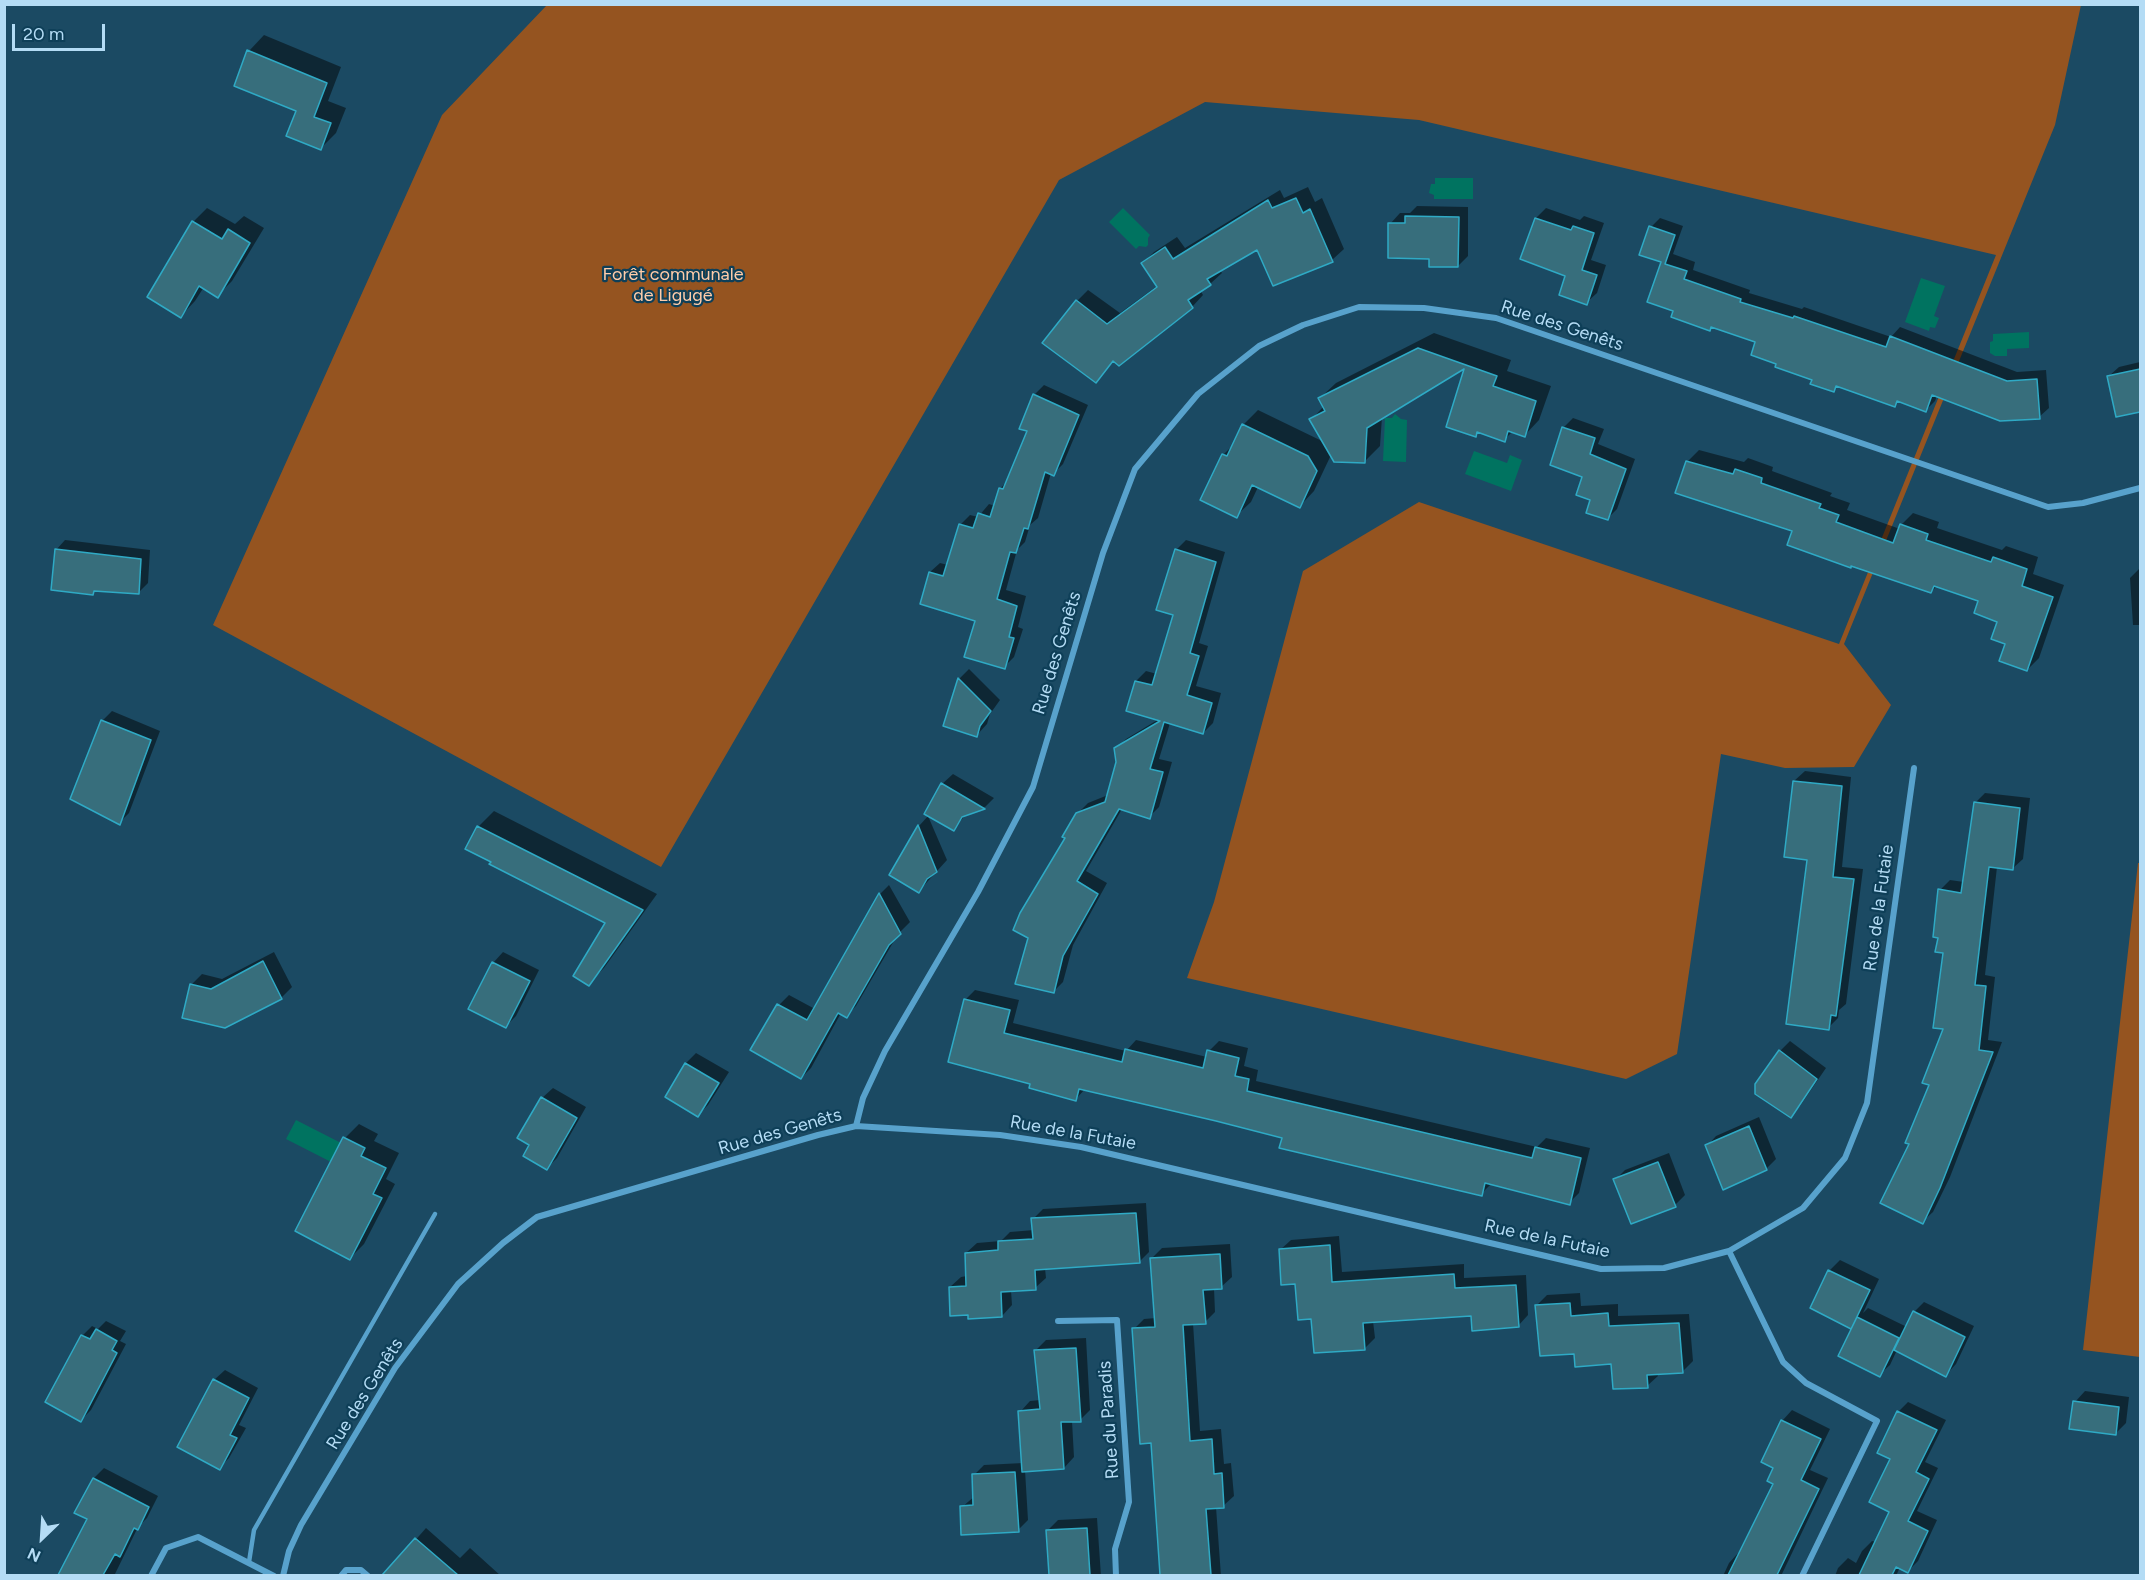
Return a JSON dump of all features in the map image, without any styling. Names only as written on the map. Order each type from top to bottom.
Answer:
[{"type":"street","name":"Rue des Genêts","points":[[283,1575],[289,1551],[301,1525],[396,1368],[458,1284],[503,1243],[537,1217],[856,1126],[863,1098],[885,1051],[978,892],[1033,787],[1103,553],[1136,469],[1198,394],[1259,346],[1302,325],[1359,307],[1424,308],[1496,318],[2048,507],[2084,504],[2140,488]]},
{"type":"street","name":"Rue de la Futaie","points":[[856,1126],[1000,1135],[1081,1147],[1601,1269],[1665,1268],[1729,1251],[1803,1208],[1845,1158],[1867,1103],[1914,768]]},
{"type":"street","points":[[1729,1251],[1783,1362],[1806,1383],[1877,1421],[1802,1575]]},
{"type":"street","name":"Rue du Paradis","points":[[1058,1321],[1117,1320],[1129,1502],[1115,1549],[1116,1575]]},
{"type":"street","points":[[151,1575],[166,1548],[198,1537],[274,1575]]},
{"type":"street","points":[[341,1575],[346,1570],[361,1570],[368,1575]]},
{"type":"lane","points":[[249,1562],[254,1530],[435,1214]]},
{"type":"green space","name":"Forêt communale de Ligugé","points":[[547,5],[2081,5],[2055,125],[1844,644],[1891,705],[1854,767],[1785,768],[1721,754],[1677,1054],[1626,1079],[1187,978],[1214,902],[1303,571],[1419,502],[1839,644],[1996,255],[1419,120],[1205,102],[1059,180],[661,867],[213,625],[442,115]]},
{"type":"green space","points":[[2138,863],[2140,863],[2140,1357],[2083,1350]]},
{"type":"shaded area","points":[[1435,178],[1473,178],[1473,199],[1434,199],[1434,195],[1429,193],[1431,184],[1435,184]]},
{"type":"shaded area","points":[[1123,208],[1150,235],[1146,247],[1139,246],[1136,249],[1109,222]]},
{"type":"shaded area","points":[[1921,278],[1945,286],[1934,316],[1939,318],[1935,328],[1930,327],[1929,331],[1905,322]]},
{"type":"shaded area","points":[[2029,332],[2029,348],[2007,349],[2007,356],[1995,356],[1990,353],[1993,334]]},
{"type":"shaded area","points":[[1395,414],[1407,420],[1406,462],[1383,461],[1385,418],[1392,418]]},
{"type":"shaded area","points":[[1474,451],[1507,463],[1510,455],[1522,460],[1511,491],[1465,474]]},
{"type":"shaded area","points":[[296,1120],[345,1145],[335,1164],[286,1139]]},
{"type":"building","points":[[247,50],[327,83],[314,117],[331,123],[321,150],[286,136],[296,111],[234,86]]},
{"type":"building","points":[[1296,198],[1303,213],[1310,209],[1333,262],[1273,286],[1257,250],[1207,279],[1211,285],[1188,300],[1193,308],[1119,366],[1113,361],[1096,383],[1042,343],[1076,300],[1107,324],[1157,287],[1141,263],[1165,247],[1173,259],[1268,200],[1272,208]]},
{"type":"building","points":[[1405,216],[1459,217],[1458,267],[1429,267],[1429,259],[1388,258],[1388,223],[1405,223]]},
{"type":"building","points":[[1535,218],[1571,230],[1573,226],[1594,233],[1582,270],[1597,275],[1587,305],[1559,295],[1565,276],[1520,259]]},
{"type":"building","points":[[192,221],[222,239],[228,229],[250,243],[218,298],[199,286],[181,318],[147,297]]},
{"type":"building","points":[[1649,226],[1675,235],[1665,264],[1687,271],[1684,279],[1741,299],[1740,302],[1793,318],[1794,316],[1886,347],[1890,336],[2007,381],[2037,379],[2040,419],[2000,421],[1932,395],[1926,412],[1897,401],[1895,407],[1836,386],[1834,392],[1810,384],[1812,380],[1775,367],[1776,364],[1751,355],[1755,342],[1711,327],[1710,331],[1671,317],[1673,311],[1647,302],[1661,262],[1639,255]]},
{"type":"building","points":[[1418,348],[1497,376],[1493,386],[1536,401],[1525,437],[1508,431],[1505,442],[1477,432],[1476,437],[1446,427],[1464,369],[1367,428],[1365,463],[1334,462],[1309,419],[1325,411],[1318,398]]},
{"type":"building","points":[[2140,369],[2140,412],[2116,417],[2107,376]]},
{"type":"building","points":[[1033,394],[1079,415],[1054,476],[1045,472],[1028,529],[1024,528],[1016,553],[1010,552],[997,599],[1017,606],[1009,637],[1014,638],[1005,669],[964,657],[975,621],[920,604],[929,572],[943,576],[959,524],[973,528],[978,513],[990,517],[999,488],[1003,489],[1027,431],[1019,429]]},
{"type":"building","points":[[1242,424],[1308,456],[1317,471],[1300,508],[1252,485],[1237,518],[1200,500],[1222,454],[1227,456]]},
{"type":"building","points":[[1562,427],[1595,438],[1590,454],[1626,469],[1608,520],[1586,513],[1590,500],[1576,495],[1582,477],[1550,465]]},
{"type":"building","points":[[1686,461],[1733,474],[1735,469],[1762,478],[1761,483],[1821,504],[1819,508],[1839,515],[1836,522],[1893,543],[1900,524],[1928,534],[1926,540],[1991,562],[1993,557],[2027,569],[2022,586],[2053,597],[2027,671],[1999,661],[2005,644],[1991,639],[1997,622],[1974,613],[1978,601],[1934,586],[1931,593],[1851,566],[1851,568],[1787,545],[1792,531],[1675,493]]},
{"type":"building","points":[[55,549],[141,559],[139,594],[94,591],[93,595],[51,590]]},
{"type":"building","points":[[1175,549],[1216,562],[1190,653],[1199,656],[1187,695],[1212,703],[1203,734],[1164,722],[1150,769],[1163,772],[1150,819],[1119,809],[1077,881],[1098,894],[1063,956],[1054,993],[1015,984],[1028,938],[1013,930],[1020,913],[1065,838],[1062,837],[1076,813],[1105,802],[1116,762],[1114,748],[1160,721],[1126,711],[1135,681],[1152,685],[1173,615],[1156,610]]},
{"type":"building","points":[[958,678],[991,711],[980,726],[977,737],[943,726]]},
{"type":"building","points":[[101,720],[151,740],[120,825],[70,799]]},
{"type":"building","points":[[1793,781],[1842,786],[1833,877],[1854,879],[1836,1016],[1831,1015],[1829,1030],[1786,1024],[1807,860],[1784,857]]},
{"type":"building","points":[[941,783],[985,809],[962,817],[954,831],[924,814]]},
{"type":"building","points":[[1974,802],[2020,808],[2013,870],[1989,867],[1975,985],[1986,986],[1979,1050],[1993,1052],[1940,1188],[1923,1224],[1880,1203],[1909,1144],[1905,1143],[1929,1085],[1922,1083],[1943,1029],[1933,1028],[1943,953],[1935,952],[1938,938],[1933,937],[1938,889],[1961,893]]},
{"type":"building","points":[[918,825],[937,872],[927,879],[919,893],[889,875]]},
{"type":"building","points":[[477,826],[643,910],[589,986],[573,976],[605,923],[489,864],[491,862],[465,849]]},
{"type":"building","points":[[879,893],[901,934],[889,945],[847,1018],[838,1013],[801,1079],[750,1050],[777,1004],[807,1020]]},
{"type":"building","points":[[263,961],[282,999],[225,1028],[182,1018],[190,984],[211,989]]},
{"type":"building","points":[[492,962],[530,981],[506,1028],[468,1009]]},
{"type":"building","points":[[964,999],[1010,1010],[1004,1033],[1122,1062],[1125,1049],[1203,1068],[1207,1050],[1239,1058],[1235,1076],[1249,1079],[1247,1091],[1532,1158],[1535,1147],[1581,1158],[1570,1205],[1485,1183],[1482,1196],[1279,1148],[1282,1138],[1216,1121],[1079,1089],[1076,1101],[1029,1088],[1030,1084],[948,1062]]},
{"type":"building","points":[[1779,1050],[1817,1079],[1791,1118],[1755,1094],[1755,1084]]},
{"type":"building","points":[[685,1063],[719,1083],[698,1117],[665,1097]]},
{"type":"building","points":[[541,1097],[577,1118],[547,1170],[523,1156],[529,1145],[517,1138]]},
{"type":"building","points":[[1749,1126],[1767,1170],[1723,1190],[1705,1145]]},
{"type":"building","points":[[343,1137],[365,1148],[361,1156],[386,1168],[373,1194],[382,1198],[350,1260],[295,1231]]},
{"type":"building","points":[[1658,1162],[1676,1207],[1631,1224],[1613,1179]]},
{"type":"building","points":[[1136,1213],[1140,1263],[1035,1270],[1036,1290],[1001,1292],[1002,1317],[968,1319],[968,1315],[950,1316],[949,1287],[966,1286],[965,1253],[998,1250],[998,1241],[1033,1239],[1031,1218]]},
{"type":"building","points":[[1330,1245],[1332,1282],[1454,1274],[1455,1288],[1516,1285],[1519,1327],[1472,1331],[1471,1316],[1363,1323],[1365,1350],[1314,1353],[1311,1319],[1298,1320],[1295,1284],[1281,1285],[1279,1249]]},
{"type":"building","points":[[1220,1254],[1222,1289],[1203,1290],[1206,1324],[1183,1325],[1190,1441],[1212,1439],[1214,1474],[1222,1473],[1224,1508],[1206,1509],[1211,1575],[1160,1575],[1151,1443],[1140,1444],[1132,1328],[1155,1327],[1150,1258]]},
{"type":"building","points":[[1828,1270],[1870,1290],[1851,1329],[1810,1308]]},
{"type":"building","points":[[1570,1303],[1571,1316],[1608,1313],[1609,1326],[1679,1323],[1683,1373],[1647,1375],[1648,1388],[1613,1389],[1611,1364],[1575,1367],[1574,1354],[1540,1356],[1535,1305]]},
{"type":"building","points":[[1913,1311],[1965,1337],[1946,1377],[1894,1350]]},
{"type":"building","points":[[1857,1317],[1899,1338],[1880,1377],[1838,1356]]},
{"type":"building","points":[[96,1329],[117,1341],[112,1350],[117,1353],[81,1422],[45,1402],[81,1335],[90,1339]]},
{"type":"building","points":[[1076,1348],[1081,1422],[1061,1422],[1064,1469],[1022,1472],[1018,1411],[1040,1409],[1034,1350]]},
{"type":"building","points":[[213,1379],[249,1398],[230,1435],[237,1438],[220,1470],[177,1447]]},
{"type":"building","points":[[2073,1401],[2119,1407],[2116,1435],[2069,1429]]},
{"type":"building","points":[[1897,1411],[1937,1430],[1916,1472],[1929,1479],[1908,1521],[1928,1531],[1908,1573],[1896,1567],[1892,1575],[1859,1575],[1889,1512],[1869,1502],[1890,1459],[1877,1453]]},
{"type":"building","points":[[1781,1420],[1821,1439],[1801,1480],[1819,1489],[1777,1575],[1728,1575],[1773,1484],[1767,1481],[1773,1468],[1761,1462]]},
{"type":"building","points":[[1015,1472],[1019,1532],[961,1535],[960,1506],[973,1505],[972,1474]]},
{"type":"building","points":[[93,1478],[149,1507],[138,1530],[134,1528],[120,1557],[115,1554],[103,1575],[58,1575],[87,1519],[74,1513]]},
{"type":"building","points":[[1087,1528],[1090,1575],[1049,1575],[1046,1530]]},
{"type":"building","points":[[415,1538],[458,1575],[382,1575]]}]
